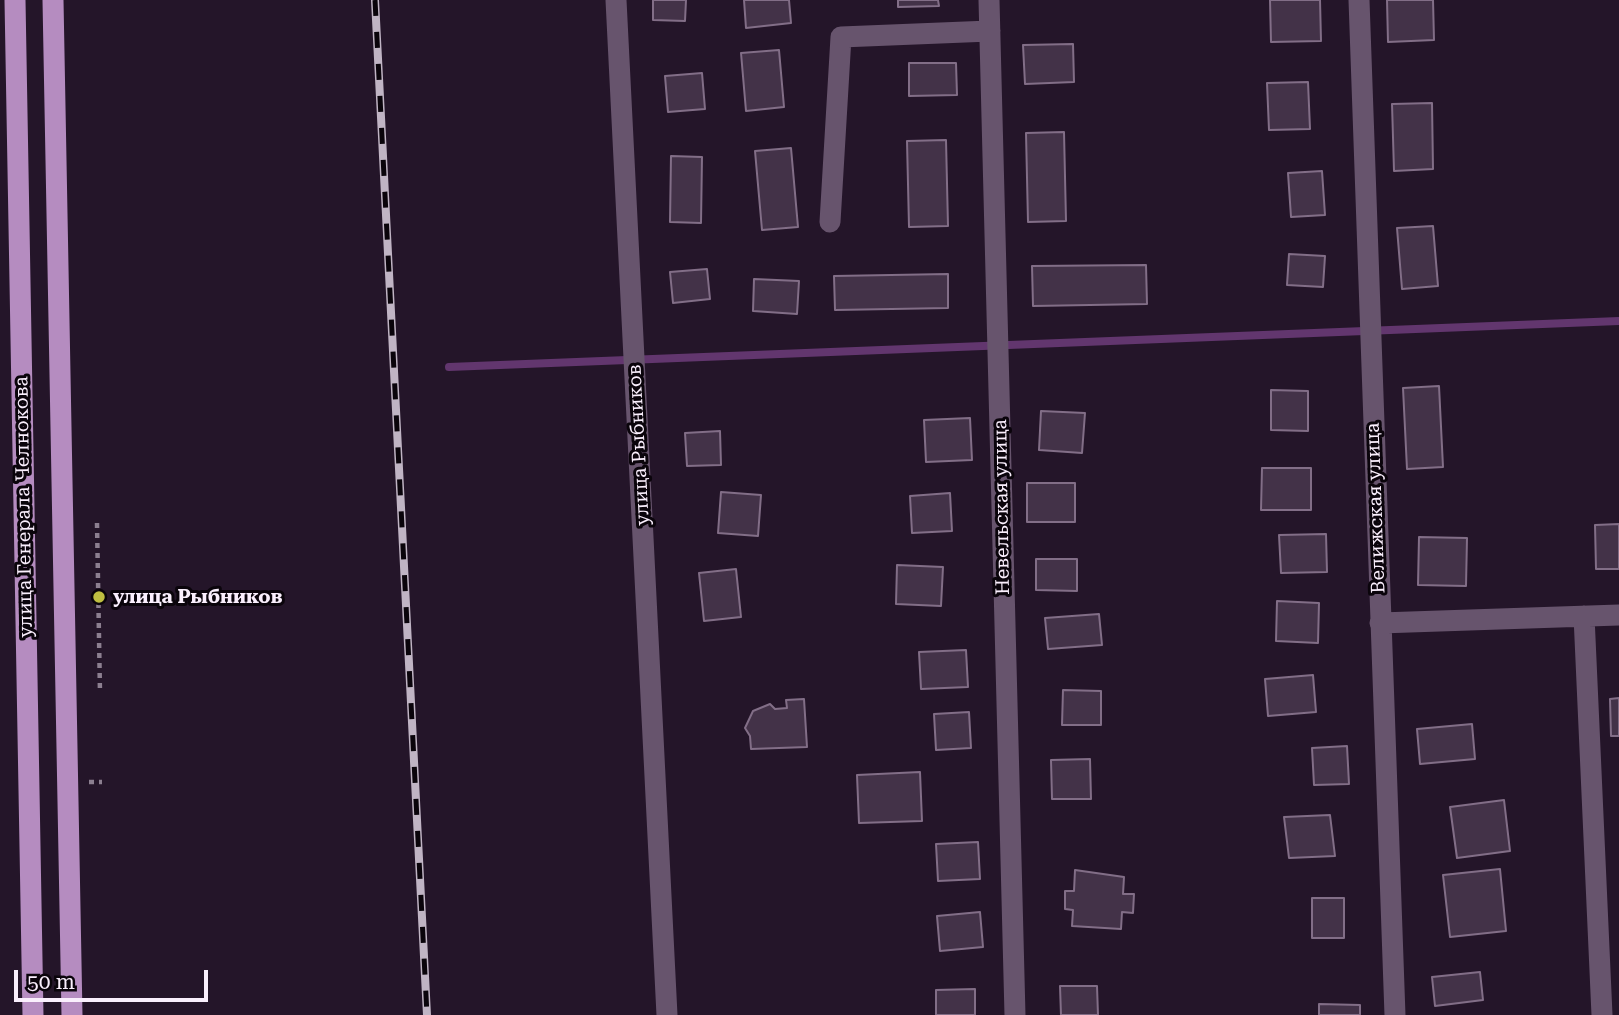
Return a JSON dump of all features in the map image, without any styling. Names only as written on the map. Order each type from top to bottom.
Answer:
[{"type":"main road","name":"улица Генерала Челнокова","points":[[15,0],[8,119],[33,1015]]},
{"type":"main road","name":"улица Генерала Челнокова","points":[[53,0],[72,1015]]},
{"type":"street","name":"улица Рыбников","points":[[617,0],[667,1015]]},
{"type":"street","name":"Невельская улица","points":[[989,0],[1014,1015]]},
{"type":"street","name":"Велижская улица","points":[[1359,0],[1395,1015]]},
{"type":"street","points":[[830,222],[841,37],[990,31]]},
{"type":"street","points":[[1380,623],[1619,615]]},
{"type":"street","points":[[1584,616],[1602,1015]]},
{"type":"path","points":[[97,523],[100,694]]},
{"type":"building","points":[[653,0],[686,0],[685,21],[653,20]]},
{"type":"building","points":[[744,0],[789,0],[791,23],[746,28]]},
{"type":"building","points":[[898,0],[938,0],[939,6],[898,7]]},
{"type":"building","points":[[1270,0],[1320,0],[1321,41],[1271,42]]},
{"type":"building","points":[[1387,0],[1433,0],[1434,40],[1388,42]]},
{"type":"building","points":[[1073,44],[1074,82],[1025,84],[1023,45]]},
{"type":"building","points":[[779,50],[784,107],[746,111],[741,53]]},
{"type":"building","points":[[909,63],[956,63],[957,95],[909,96]]},
{"type":"building","points":[[702,73],[705,109],[668,112],[665,76]]},
{"type":"building","points":[[1308,82],[1310,129],[1269,130],[1267,83]]},
{"type":"building","points":[[1432,103],[1433,169],[1394,171],[1392,104]]},
{"type":"building","points":[[1064,132],[1066,221],[1028,222],[1026,133]]},
{"type":"building","points":[[946,140],[948,226],[909,227],[907,141]]},
{"type":"building","points":[[791,148],[798,227],[762,230],[755,151]]},
{"type":"building","points":[[671,156],[702,157],[701,223],[670,222]]},
{"type":"building","points":[[1322,171],[1325,215],[1291,217],[1288,173]]},
{"type":"building","points":[[1433,226],[1438,286],[1402,289],[1397,228]]},
{"type":"building","points":[[1289,254],[1325,256],[1323,287],[1287,285]]},
{"type":"building","points":[[1146,265],[1147,304],[1033,306],[1032,266]]},
{"type":"building","points":[[707,269],[710,299],[673,303],[670,272]]},
{"type":"building","points":[[948,274],[948,308],[835,310],[834,276]]},
{"type":"building","points":[[754,279],[799,281],[797,314],[753,311]]},
{"type":"building","points":[[1439,386],[1443,467],[1407,469],[1403,388]]},
{"type":"building","points":[[1271,390],[1308,391],[1308,431],[1271,430]]},
{"type":"building","points":[[1041,411],[1085,413],[1082,453],[1039,450]]},
{"type":"building","points":[[970,418],[972,460],[926,462],[924,420]]},
{"type":"building","points":[[720,431],[721,465],[687,466],[685,433]]},
{"type":"building","points":[[1262,468],[1311,468],[1311,510],[1261,510]]},
{"type":"building","points":[[1027,483],[1075,483],[1075,522],[1027,522]]},
{"type":"building","points":[[721,492],[761,495],[758,536],[718,533]]},
{"type":"building","points":[[950,493],[952,531],[912,533],[910,496]]},
{"type":"building","points":[[1619,524],[1619,569],[1596,569],[1595,525]]},
{"type":"building","points":[[1326,534],[1327,572],[1281,573],[1279,535]]},
{"type":"building","points":[[1419,537],[1467,538],[1466,586],[1418,585]]},
{"type":"building","points":[[1036,559],[1077,559],[1077,591],[1036,590]]},
{"type":"building","points":[[897,565],[943,567],[941,606],[896,604]]},
{"type":"building","points":[[736,569],[741,617],[704,621],[699,573]]},
{"type":"building","points":[[1277,601],[1319,603],[1318,643],[1276,641]]},
{"type":"building","points":[[1099,614],[1102,645],[1048,649],[1045,618]]},
{"type":"building","points":[[966,650],[968,687],[921,689],[919,652]]},
{"type":"building","points":[[1313,675],[1316,712],[1268,716],[1265,679]]},
{"type":"building","points":[[1063,690],[1101,691],[1101,725],[1062,725]]},
{"type":"building","points":[[1619,698],[1619,736],[1611,736],[1610,699]]},
{"type":"building","points":[[804,699],[807,747],[751,749],[750,736],[745,728],[753,711],[770,704],[775,709],[787,708],[786,700]]},
{"type":"building","points":[[969,712],[971,748],[936,750],[934,714]]},
{"type":"building","points":[[1472,724],[1475,759],[1420,764],[1417,729]]},
{"type":"building","points":[[1347,746],[1349,784],[1314,785],[1312,748]]},
{"type":"building","points":[[1090,759],[1091,799],[1052,799],[1051,760]]},
{"type":"building","points":[[920,772],[922,821],[859,823],[857,775]]},
{"type":"building","points":[[1504,800],[1510,851],[1457,858],[1450,807]]},
{"type":"building","points":[[1330,815],[1335,856],[1289,858],[1284,817]]},
{"type":"building","points":[[978,842],[980,879],[938,881],[936,844]]},
{"type":"building","points":[[1500,869],[1506,931],[1450,937],[1443,875]]},
{"type":"building","points":[[1075,870],[1124,877],[1123,894],[1134,894],[1133,913],[1122,912],[1121,929],[1072,926],[1073,910],[1065,909],[1065,891],[1074,891]]},
{"type":"building","points":[[1312,898],[1344,898],[1344,938],[1312,938]]},
{"type":"building","points":[[980,912],[983,947],[940,951],[937,916]]},
{"type":"building","points":[[1480,972],[1483,1000],[1435,1006],[1432,977]]},
{"type":"building","points":[[1060,986],[1097,986],[1098,1015],[1061,1015]]},
{"type":"building","points":[[975,989],[975,1015],[936,1015],[936,990]]},
{"type":"building","points":[[1319,1004],[1360,1005],[1360,1015],[1319,1015]]},
{"type":"waterway","points":[[449,367],[1619,321]]},
{"type":"railway","points":[[375,0],[427,1015]]},
{"type":"place","name":"улица Рыбников","points":[[99,597]]}]
